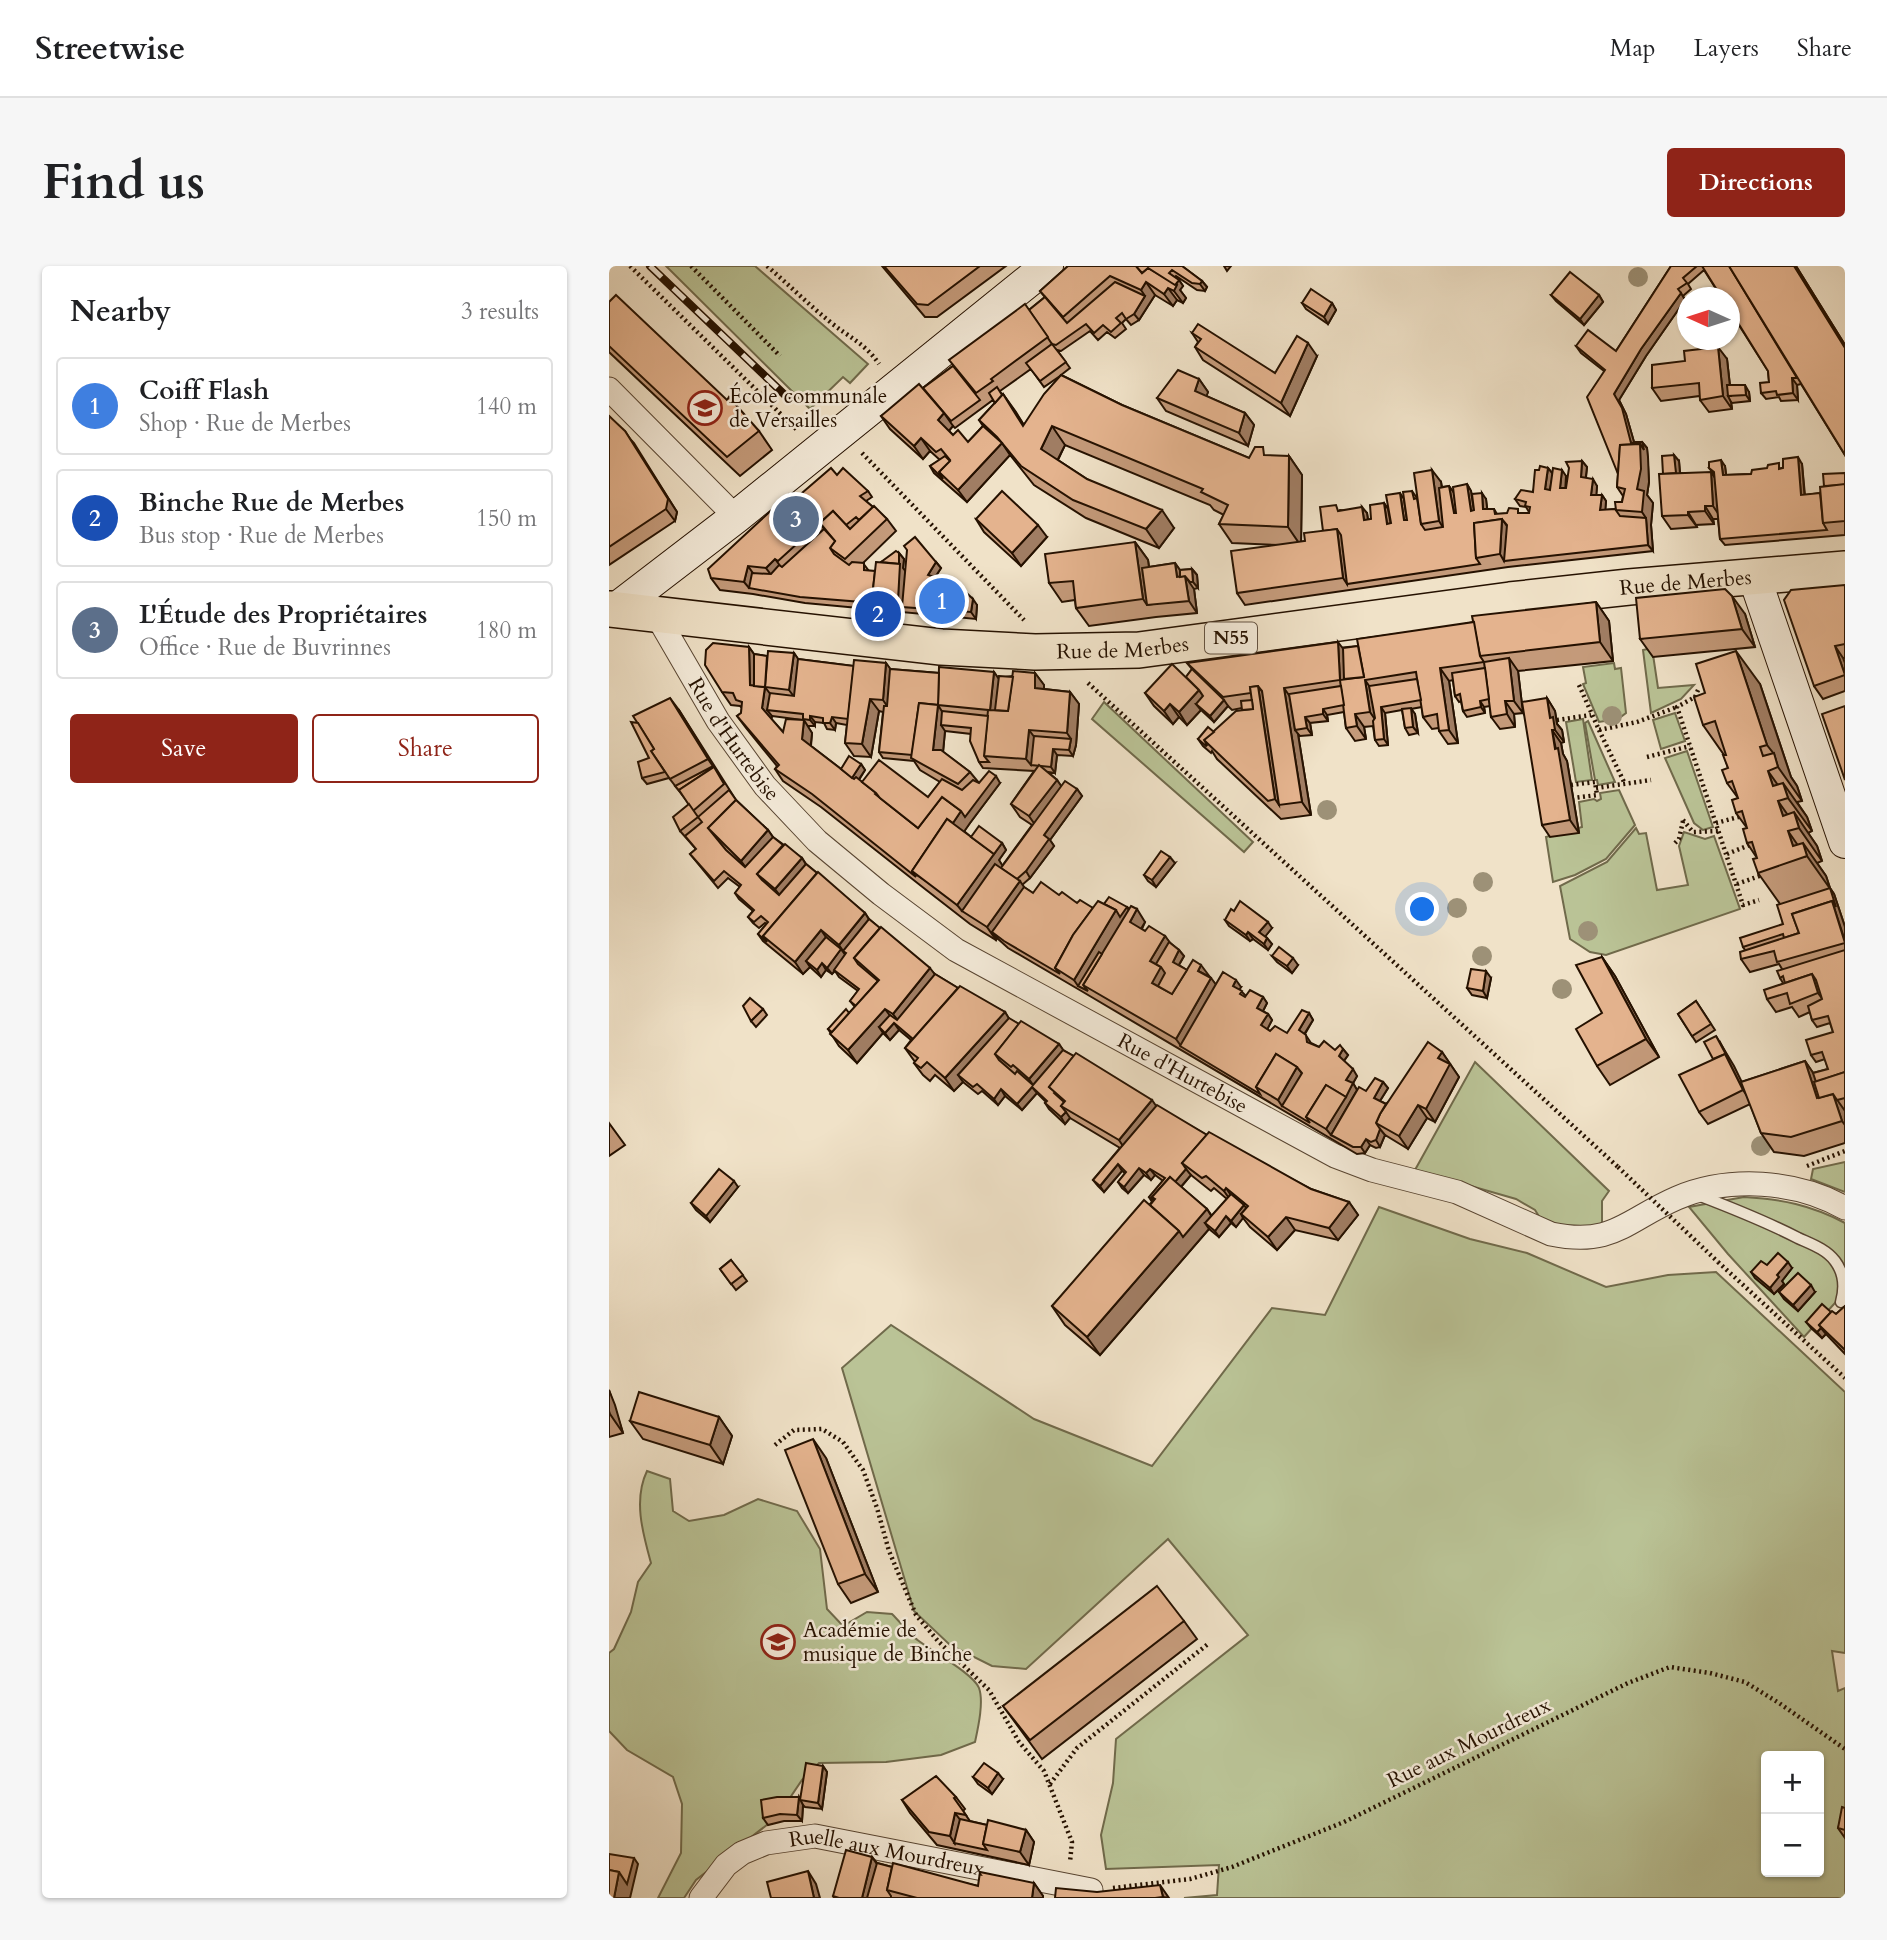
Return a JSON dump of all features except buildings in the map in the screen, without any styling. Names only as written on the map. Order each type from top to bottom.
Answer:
[{"type":"main road","name":"Rue de Merbes","points":[[612,609],[941,648],[1054,652],[1139,650],[1510,600],[1845,569]]},
{"type":"street","points":[[612,609],[736,517],[1047,266]]},
{"type":"street","points":[[609,389],[736,517]]},
{"type":"street","points":[[1754,576],[1845,842]]},
{"type":"street","name":"Rue d'Hurtebise","points":[[657,616],[718,722],[765,786],[817,841],[881,894],[957,950],[1335,1156],[1372,1170],[1457,1192],[1551,1234],[1586,1239],[1605,1236],[1677,1198],[1717,1186],[1770,1185],[1808,1191],[1845,1208]]},
{"type":"street","name":"Ruelle aux Mourdreux","points":[[701,1898],[726,1865],[742,1853],[766,1843],[815,1836],[1091,1890]]},
{"type":"lane","points":[[1693,1193],[1746,1212],[1825,1251],[1836,1262],[1842,1276],[1844,1290],[1841,1302]]},
{"type":"path","points":[[630,266],[796,428],[816,452]]},
{"type":"path","points":[[691,266],[780,356]]},
{"type":"path","points":[[767,266],[827,320],[860,342],[895,388]]},
{"type":"path","points":[[842,432],[1054,652],[1845,1378]]},
{"type":"path","points":[[1579,685],[1625,785]]},
{"type":"path","points":[[1599,730],[1637,722],[1678,708],[1695,696],[1698,690]]},
{"type":"path","points":[[1678,708],[1744,905],[1759,900]]},
{"type":"path","points":[[1557,720],[1591,715]]},
{"type":"path","points":[[1647,757],[1690,746]]},
{"type":"path","points":[[1595,788],[1651,780]]},
{"type":"path","points":[[1571,785],[1595,782],[1597,795],[1574,798]]},
{"type":"path","points":[[1716,823],[1746,815]]},
{"type":"path","points":[[1675,843],[1679,839],[1683,821],[1693,832],[1719,831]]},
{"type":"path","points":[[1727,854],[1755,843]]},
{"type":"path","points":[[1737,884],[1765,874]]},
{"type":"path","points":[[775,1445],[795,1430],[822,1429],[843,1442],[863,1470],[889,1551],[916,1615],[989,1690],[1019,1742],[1044,1772],[1072,1842],[1069,1867],[1060,1884]]},
{"type":"path","points":[[1049,1785],[1077,1748],[1208,1644]]},
{"type":"path","name":"Rue aux Mourdreux","points":[[1091,1890],[1190,1879],[1232,1867],[1344,1822],[1628,1683],[1669,1667],[1745,1682],[1845,1749]]},
{"type":"green space","points":[[666,266],[755,266],[868,364],[850,383],[843,377],[810,409]]},
{"type":"green space","points":[[1652,648],[1658,688],[1694,685],[1681,699],[1651,713],[1643,650]]},
{"type":"green space","points":[[1614,663],[1615,669],[1621,668],[1626,713],[1618,719],[1599,722],[1583,684],[1586,683],[1583,667]]},
{"type":"green space","points":[[1104,702],[1253,842],[1244,852],[1092,719]]},
{"type":"green space","points":[[1675,713],[1685,741],[1661,749],[1653,720]]},
{"type":"green space","points":[[1583,719],[1592,780],[1576,782],[1566,722]]},
{"type":"green space","points":[[1588,721],[1615,782],[1598,785],[1595,780],[1585,723]]},
{"type":"green space","points":[[1687,751],[1713,827],[1703,830],[1694,823],[1665,758]]},
{"type":"green space","points":[[1619,790],[1635,825],[1606,859],[1575,875],[1553,882],[1546,837],[1582,827],[1579,802],[1594,799],[1597,801],[1601,799],[1600,793]]},
{"type":"green space","points":[[1636,828],[1639,834],[1646,833],[1657,890],[1688,885],[1679,846],[1684,832],[1705,839],[1714,836],[1740,909],[1606,955],[1590,952],[1570,939],[1560,886],[1607,862]]},
{"type":"green space","points":[[1475,1062],[1609,1191],[1602,1201],[1602,1223],[1584,1234],[1540,1218],[1535,1210],[1516,1199],[1415,1170]]},
{"type":"green space","points":[[1845,1162],[1845,1192],[1811,1179],[1813,1169]]},
{"type":"green space","points":[[1744,1197],[1796,1204],[1845,1223],[1845,1292],[1804,1337],[1689,1207]]},
{"type":"green space","points":[[1379,1207],[1470,1239],[1527,1253],[1606,1287],[1668,1275],[1716,1272],[1845,1392],[1845,1653],[1832,1651],[1838,1691],[1845,1688],[1845,1898],[1184,1898],[1217,1895],[1219,1865],[1106,1869],[1101,1835],[1113,1783],[1116,1739],[1248,1635],[1168,1539],[1026,1669],[992,1666],[950,1645],[914,1611],[842,1368],[891,1325],[1034,1419],[1152,1466],[1272,1308],[1325,1315]]},
{"type":"green space","points":[[647,1471],[670,1479],[673,1511],[689,1521],[724,1515],[758,1499],[797,1511],[820,1549],[827,1609],[843,1626],[867,1612],[892,1614],[915,1638],[975,1682],[981,1700],[975,1742],[941,1755],[886,1762],[819,1763],[802,1780],[777,1817],[696,1880],[684,1898],[658,1898],[681,1853],[682,1804],[673,1777],[627,1750],[609,1731],[609,1653],[614,1649],[631,1612],[638,1582],[651,1563],[640,1505]]},
{"type":"railway","points":[[650,266],[788,398]]},
{"type":"place","name":"École communale de Versailles","points":[[705,408]]},
{"type":"place","name":"L'Étude des Propriétaires","points":[[796,519]]},
{"type":"place","name":"Coiff Flash","points":[[942,601]]},
{"type":"place","name":"Binche Rue de Merbes","points":[[878,614]]},
{"type":"place","name":"Académie de musique de Binche","points":[[778,1642]]}]
